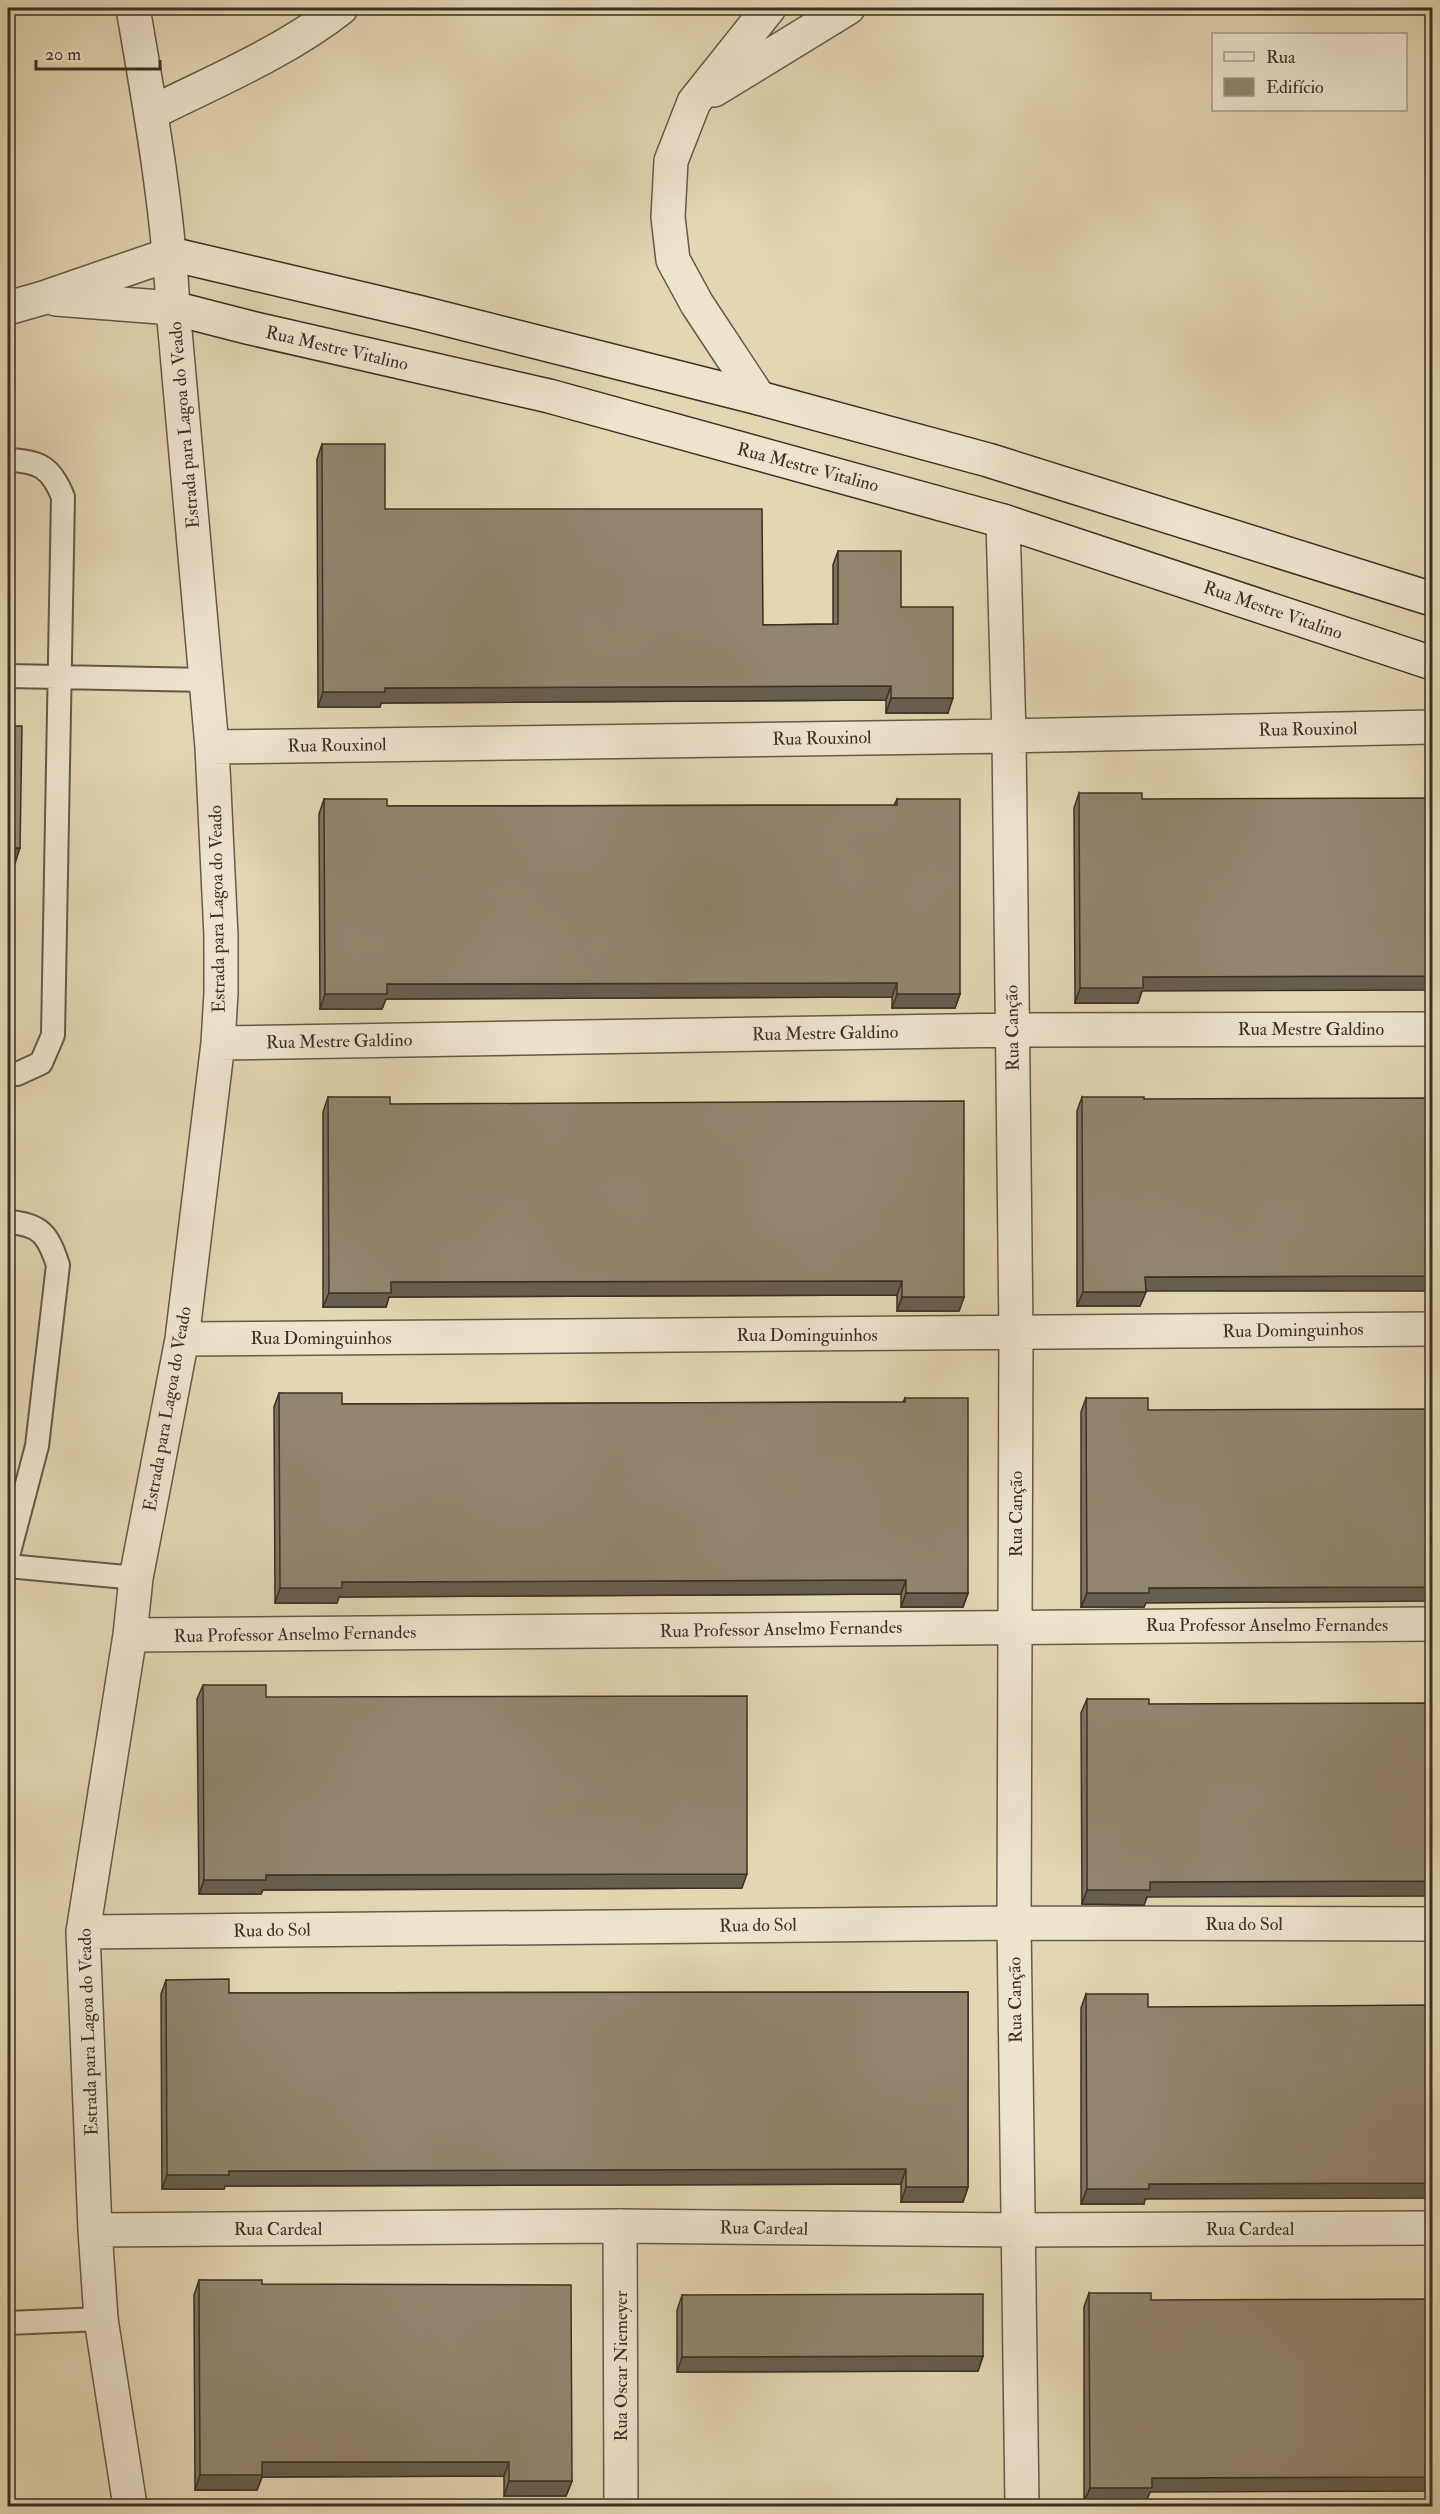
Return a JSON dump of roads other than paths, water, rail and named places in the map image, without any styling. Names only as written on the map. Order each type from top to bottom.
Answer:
[{"type":"street","name":"Estrada para Lagoa do Veado","points":[[130,2506],[101,2319],[95,2230],[83,1932],[130,1635],[136,1578],[182,1339],[218,1043],[221,936],[212,747],[173,308],[171,254],[133,8]]},
{"type":"street","points":[[151,113],[254,62],[324,21],[341,8]]},
{"type":"street","points":[[759,398],[697,304],[673,260],[668,217],[671,161],[694,102],[769,8]]},
{"type":"street","points":[[694,102],[848,8]]},
{"type":"street","points":[[8,308],[171,254],[418,312],[759,398],[988,460],[1432,599]]},
{"type":"street","name":"Rua Mestre Vitalino","points":[[43,298],[173,308],[549,396],[1003,521],[1432,663]]},
{"type":"street","name":"Rua Canção","points":[[1003,521],[1009,736],[1017,1333],[1014,1923],[1022,2506]]},
{"type":"street","name":"Rua Rouxinol","points":[[212,747],[1009,736],[1432,727]]},
{"type":"street","name":"Rua Mestre Galdino","points":[[218,1043],[1012,1030],[1432,1029]]},
{"type":"street","name":"Rua Dominguinhos","points":[[182,1339],[1432,1329]]},
{"type":"street","name":"Rua Professor Anselmo Fernandes","points":[[130,1635],[1432,1624]]},
{"type":"street","name":"Rua do Sol","points":[[83,1932],[1014,1923],[1432,1924]]},
{"type":"street","name":"Rua Cardeal","points":[[95,2230],[620,2226],[1017,2230],[1432,2228]]},
{"type":"street","name":"Rua Oscar Niemeyer","points":[[620,2226],[621,2506]]},
{"type":"lane","points":[[8,460],[39,465],[56,478],[63,496],[53,1035],[41,1063],[17,1074],[8,1074]]},
{"type":"lane","points":[[8,676],[206,680]]},
{"type":"lane","points":[[8,1222],[37,1228],[50,1241],[58,1264],[37,1446],[8,1557]]},
{"type":"lane","points":[[8,1566],[136,1578]]},
{"type":"lane","points":[[8,2323],[101,2319]]}]
